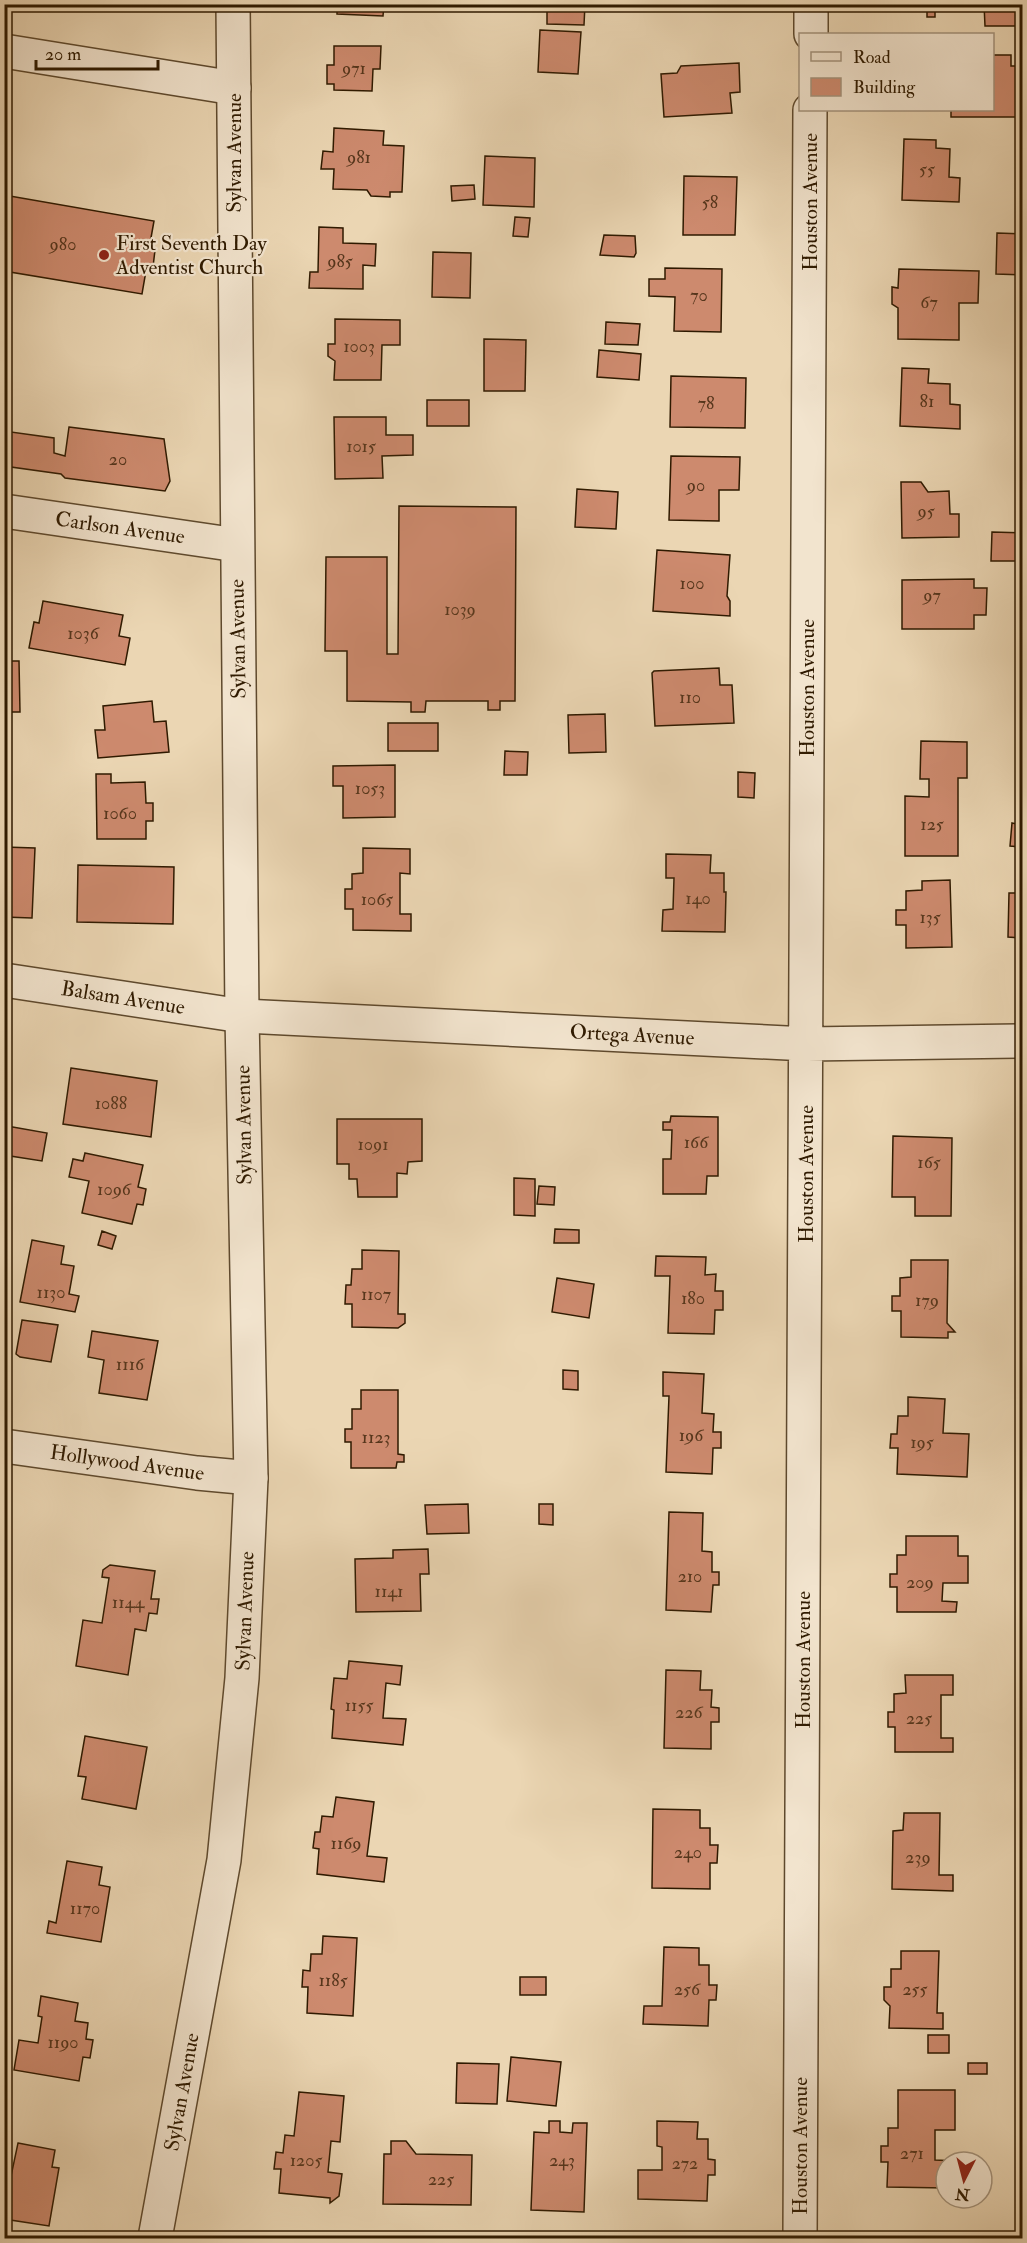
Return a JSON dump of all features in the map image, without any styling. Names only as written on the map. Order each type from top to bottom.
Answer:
[{"type":"street","name":"Sylvan Avenue","points":[[155,2238],[224,1860],[242,1678],[251,1478],[242,1016],[233,4]]},
{"type":"street","points":[[810,33],[811,4]]},
{"type":"street","points":[[4,51],[234,88]]},
{"type":"street","name":"Houston Avenue","points":[[800,2238],[810,111]]},
{"type":"street","name":"Carlson Avenue","points":[[4,511],[237,545]]},
{"type":"street","name":"Balsam Avenue","points":[[4,980],[242,1016]]},
{"type":"street","name":"Ortega Avenue","points":[[242,1016],[807,1044],[1023,1041]]},
{"type":"street","name":"Hollywood Avenue","points":[[4,1446],[197,1473],[251,1478]]},
{"type":"building","points":[[337,4],[384,4],[383,16],[337,14]]},
{"type":"building","points":[[547,4],[585,4],[584,25],[547,24]]},
{"type":"building","points":[[647,4],[708,4],[708,7],[647,7]]},
{"type":"building","points":[[901,4],[949,4],[948,9],[935,9],[935,17],[927,17],[927,11],[901,10]]},
{"type":"building","points":[[984,4],[1022,4],[1022,26],[985,26]]},
{"type":"building","points":[[540,30],[581,32],[578,74],[538,72]]},
{"type":"building","points":[[334,46],[381,46],[380,69],[373,69],[372,91],[334,90],[334,84],[327,84],[327,65],[334,65]]},
{"type":"building","points":[[994,55],[1011,55],[1011,66],[1022,66],[1022,117],[951,117],[951,111],[994,111]]},
{"type":"building","points":[[739,63],[740,92],[730,93],[732,113],[664,117],[661,74],[677,73],[681,66]]},
{"type":"building","points":[[334,128],[384,131],[383,145],[404,146],[402,192],[390,192],[390,197],[371,196],[367,190],[333,189],[334,169],[321,169],[323,151],[333,152]]},
{"type":"building","points":[[904,139],[936,140],[936,148],[950,149],[949,177],[960,178],[959,202],[902,200]]},
{"type":"building","points":[[485,156],[535,158],[534,207],[483,205]]},
{"type":"building","points":[[684,176],[737,177],[735,235],[683,235]]},
{"type":"building","points":[[474,185],[475,199],[452,201],[451,186]]},
{"type":"building","points":[[4,195],[154,221],[149,249],[155,250],[153,267],[147,265],[142,294],[4,271]]},
{"type":"building","points":[[515,217],[530,218],[528,237],[513,236]]},
{"type":"building","points":[[319,227],[343,228],[343,243],[376,244],[375,266],[363,265],[363,289],[309,288],[310,272],[318,272]]},
{"type":"building","points":[[997,233],[1022,234],[1022,275],[996,274]]},
{"type":"building","points":[[604,235],[635,236],[636,253],[634,257],[600,255]]},
{"type":"building","points":[[433,252],[471,253],[470,298],[432,297]]},
{"type":"building","points":[[665,268],[722,269],[721,332],[674,331],[675,297],[649,296],[649,279],[665,279]]},
{"type":"building","points":[[899,269],[979,271],[978,303],[959,303],[959,340],[898,339],[898,308],[892,304],[892,287],[898,288]]},
{"type":"building","points":[[335,319],[400,320],[400,345],[382,345],[381,380],[334,380],[335,361],[328,356],[328,344],[335,344]]},
{"type":"building","points":[[606,322],[640,324],[638,345],[605,344]]},
{"type":"building","points":[[484,339],[526,340],[525,391],[484,391]]},
{"type":"building","points":[[599,350],[641,354],[639,380],[597,377]]},
{"type":"building","points":[[902,368],[929,369],[928,383],[950,384],[950,404],[960,405],[960,429],[900,426]]},
{"type":"building","points":[[671,376],[746,378],[745,428],[670,427]]},
{"type":"building","points":[[427,400],[469,400],[469,426],[427,426]]},
{"type":"building","points":[[334,417],[386,417],[386,435],[413,435],[413,455],[382,456],[383,478],[335,479]]},
{"type":"building","points":[[69,427],[164,439],[170,481],[165,491],[65,478],[61,474],[4,466],[4,431],[54,438],[54,453],[65,456]]},
{"type":"building","points":[[671,456],[740,457],[739,490],[719,490],[719,521],[669,520]]},
{"type":"building","points":[[901,482],[921,482],[928,492],[949,491],[950,514],[959,514],[959,537],[902,538]]},
{"type":"building","points":[[577,489],[618,492],[616,529],[575,527]]},
{"type":"building","points":[[399,506],[516,507],[515,701],[500,701],[500,710],[488,710],[488,701],[426,701],[425,712],[411,712],[411,702],[347,701],[347,651],[325,651],[326,557],[387,557],[387,654],[398,654]]},
{"type":"building","points":[[992,532],[1022,533],[1022,561],[991,561]]},
{"type":"building","points":[[657,550],[730,555],[727,596],[730,601],[730,616],[653,611]]},
{"type":"building","points":[[974,579],[974,588],[987,588],[986,615],[974,615],[974,629],[902,629],[902,580]]},
{"type":"building","points":[[43,601],[123,615],[119,636],[130,638],[125,665],[29,648],[34,622],[39,623]]},
{"type":"building","points":[[4,661],[19,661],[20,712],[4,712]]},
{"type":"building","points":[[719,668],[720,685],[732,685],[734,723],[655,726],[652,673],[654,671]]},
{"type":"building","points":[[152,701],[154,722],[166,721],[169,752],[98,758],[95,730],[105,730],[103,706]]},
{"type":"building","points":[[605,714],[606,752],[569,753],[568,715]]},
{"type":"building","points":[[388,723],[438,723],[438,751],[388,751]]},
{"type":"building","points":[[921,741],[967,742],[967,778],[958,778],[958,856],[905,856],[905,796],[929,797],[929,779],[920,779]]},
{"type":"building","points":[[505,751],[528,752],[527,775],[504,775]]},
{"type":"building","points":[[395,765],[395,817],[343,818],[343,786],[333,786],[333,766]]},
{"type":"building","points":[[738,772],[755,773],[754,798],[738,797]]},
{"type":"building","points":[[96,774],[111,774],[111,783],[145,782],[146,803],[153,803],[153,821],[146,821],[146,839],[97,839]]},
{"type":"building","points":[[1012,823],[1022,825],[1022,847],[1010,846]]},
{"type":"building","points":[[4,847],[35,848],[32,918],[4,917]]},
{"type":"building","points":[[363,848],[410,849],[410,874],[400,873],[400,914],[411,914],[411,931],[353,930],[353,909],[345,909],[345,889],[352,889],[352,874],[363,873]]},
{"type":"building","points":[[666,854],[711,855],[710,873],[724,873],[725,932],[662,931],[663,910],[673,909],[674,878],[666,878]]},
{"type":"building","points":[[78,865],[174,867],[173,924],[77,922]]},
{"type":"building","points":[[950,880],[952,947],[906,948],[906,925],[896,925],[896,910],[906,910],[906,891],[922,890],[922,881]]},
{"type":"building","points":[[1009,893],[1022,893],[1022,938],[1008,937]]},
{"type":"building","points":[[71,1068],[157,1081],[151,1137],[63,1124]]},
{"type":"building","points":[[671,1116],[718,1117],[718,1176],[707,1176],[706,1194],[663,1194],[663,1159],[671,1159],[672,1130],[663,1130],[663,1122],[670,1122]]},
{"type":"building","points":[[337,1119],[422,1119],[422,1161],[408,1162],[407,1174],[397,1173],[397,1197],[358,1197],[357,1179],[349,1179],[349,1164],[337,1164]]},
{"type":"building","points":[[7,1126],[47,1133],[42,1161],[4,1155]]},
{"type":"building","points":[[893,1136],[952,1138],[951,1216],[915,1216],[915,1197],[892,1197]]},
{"type":"building","points":[[85,1153],[143,1165],[138,1187],[146,1189],[143,1205],[137,1204],[132,1224],[82,1213],[89,1181],[69,1177],[73,1159],[83,1161]]},
{"type":"building","points":[[514,1178],[535,1179],[535,1216],[514,1215]]},
{"type":"building","points":[[539,1186],[555,1187],[554,1205],[537,1204]]},
{"type":"building","points":[[555,1229],[579,1230],[579,1243],[554,1243]]},
{"type":"building","points":[[102,1231],[116,1236],[112,1249],[98,1245]]},
{"type":"building","points":[[32,1240],[64,1246],[61,1264],[74,1266],[69,1294],[79,1296],[75,1312],[20,1302]]},
{"type":"building","points":[[362,1250],[399,1251],[398,1314],[405,1314],[405,1323],[398,1328],[352,1327],[352,1304],[345,1304],[346,1285],[351,1285],[352,1269],[362,1269]]},
{"type":"building","points":[[656,1256],[706,1257],[705,1275],[716,1274],[715,1291],[723,1291],[723,1310],[715,1310],[714,1334],[668,1333],[670,1276],[655,1276]]},
{"type":"building","points":[[911,1260],[948,1260],[947,1323],[955,1332],[948,1332],[948,1338],[901,1337],[901,1311],[892,1311],[892,1296],[900,1296],[900,1278],[911,1277]]},
{"type":"building","points":[[557,1278],[594,1284],[589,1318],[552,1312]]},
{"type":"building","points":[[22,1320],[58,1325],[51,1362],[20,1357],[16,1354]]},
{"type":"building","points":[[92,1331],[158,1341],[147,1400],[99,1393],[104,1360],[88,1357]]},
{"type":"building","points":[[563,1370],[578,1371],[578,1390],[563,1389]]},
{"type":"building","points":[[663,1372],[704,1374],[702,1413],[714,1414],[713,1432],[721,1432],[721,1448],[713,1448],[712,1474],[666,1472],[669,1396],[663,1396]]},
{"type":"building","points":[[361,1390],[398,1390],[398,1454],[404,1455],[404,1462],[397,1462],[396,1468],[351,1468],[351,1442],[345,1442],[345,1429],[352,1429],[352,1409],[361,1409]]},
{"type":"building","points":[[908,1397],[945,1399],[943,1433],[969,1434],[967,1477],[897,1474],[898,1448],[890,1448],[891,1434],[897,1434],[898,1416],[908,1416]]},
{"type":"building","points":[[468,1504],[469,1533],[427,1534],[425,1505]]},
{"type":"building","points":[[539,1504],[553,1504],[553,1525],[539,1524]]},
{"type":"building","points":[[669,1512],[703,1513],[702,1551],[712,1552],[712,1572],[719,1572],[719,1585],[713,1585],[711,1612],[666,1610]]},
{"type":"building","points":[[906,1536],[958,1536],[958,1556],[968,1556],[968,1583],[943,1583],[942,1601],[957,1602],[956,1612],[897,1612],[897,1587],[890,1587],[890,1574],[897,1574],[897,1555],[906,1555]]},
{"type":"building","points":[[428,1549],[429,1574],[420,1574],[421,1611],[356,1612],[355,1559],[393,1558],[393,1550]]},
{"type":"building","points":[[110,1565],[155,1571],[151,1599],[159,1599],[157,1614],[149,1613],[146,1631],[135,1629],[128,1675],[76,1666],[83,1620],[102,1623],[109,1578],[102,1577],[103,1570]]},
{"type":"building","points":[[349,1661],[402,1666],[400,1685],[386,1683],[383,1718],[406,1719],[403,1745],[332,1738],[334,1710],[331,1709],[334,1678],[347,1679]]},
{"type":"building","points":[[666,1670],[701,1671],[700,1690],[712,1690],[711,1707],[719,1708],[719,1722],[711,1722],[711,1749],[664,1748]]},
{"type":"building","points":[[905,1675],[953,1675],[953,1695],[941,1695],[941,1738],[953,1738],[953,1752],[895,1752],[895,1727],[888,1727],[888,1712],[894,1712],[894,1694],[906,1693]]},
{"type":"building","points":[[85,1736],[147,1747],[136,1809],[82,1799],[86,1777],[78,1776]]},
{"type":"building","points":[[336,1797],[374,1802],[367,1856],[387,1858],[384,1882],[317,1874],[319,1849],[313,1848],[315,1832],[320,1832],[322,1816],[333,1817]]},
{"type":"building","points":[[653,1809],[700,1810],[700,1828],[710,1828],[710,1845],[718,1845],[717,1863],[710,1863],[710,1889],[652,1888]]},
{"type":"building","points":[[904,1813],[940,1813],[939,1875],[953,1875],[953,1891],[892,1889],[893,1831],[903,1830]]},
{"type":"building","points":[[67,1861],[102,1867],[99,1885],[110,1887],[101,1942],[47,1933],[49,1921],[56,1923]]},
{"type":"building","points":[[323,1936],[357,1938],[353,2016],[307,2013],[308,1987],[302,1987],[303,1970],[310,1971],[311,1954],[322,1954]]},
{"type":"building","points":[[664,1947],[699,1948],[699,1965],[709,1965],[709,1985],[717,1985],[716,2000],[709,2000],[708,2026],[643,2024],[644,2006],[662,2006]]},
{"type":"building","points":[[901,1951],[939,1951],[937,2013],[943,2013],[943,2029],[889,2028],[890,2006],[884,2000],[884,1987],[891,1987],[891,1969],[901,1969]]},
{"type":"building","points":[[520,1977],[546,1977],[546,1995],[520,1995]]},
{"type":"building","points":[[41,1996],[78,2003],[75,2021],[88,2023],[86,2039],[93,2040],[90,2058],[83,2057],[79,2081],[14,2070],[19,2040],[38,2043],[42,2017],[38,2016]]},
{"type":"building","points":[[928,2035],[949,2035],[949,2053],[928,2053]]},
{"type":"building","points":[[511,2057],[561,2062],[556,2106],[507,2101]]},
{"type":"building","points":[[457,2063],[499,2064],[497,2104],[456,2103]]},
{"type":"building","points":[[968,2063],[987,2063],[987,2074],[968,2074]]},
{"type":"building","points":[[898,2090],[955,2090],[955,2130],[935,2130],[934,2188],[887,2187],[888,2162],[881,2162],[881,2146],[888,2146],[888,2128],[898,2128]]},
{"type":"building","points":[[299,2092],[344,2096],[340,2142],[331,2141],[328,2172],[342,2174],[339,2196],[330,2203],[330,2198],[279,2193],[281,2169],[274,2169],[276,2152],[283,2153],[285,2135],[294,2136]]},
{"type":"building","points":[[549,2121],[560,2121],[560,2132],[572,2133],[573,2123],[587,2123],[584,2212],[531,2210],[534,2132],[549,2133]]},
{"type":"building","points":[[657,2121],[698,2122],[697,2139],[708,2139],[708,2159],[715,2160],[715,2175],[708,2175],[707,2201],[638,2199],[638,2170],[662,2170],[662,2147],[657,2146]]},
{"type":"building","points":[[391,2141],[406,2141],[416,2154],[472,2155],[471,2205],[383,2204],[384,2154],[391,2154]]},
{"type":"building","points":[[18,2143],[55,2150],[52,2167],[59,2168],[49,2226],[4,2219],[4,2209]]},
{"type":"place","name":"First Seventh Day Adventist Church","points":[[104,255]]}]
